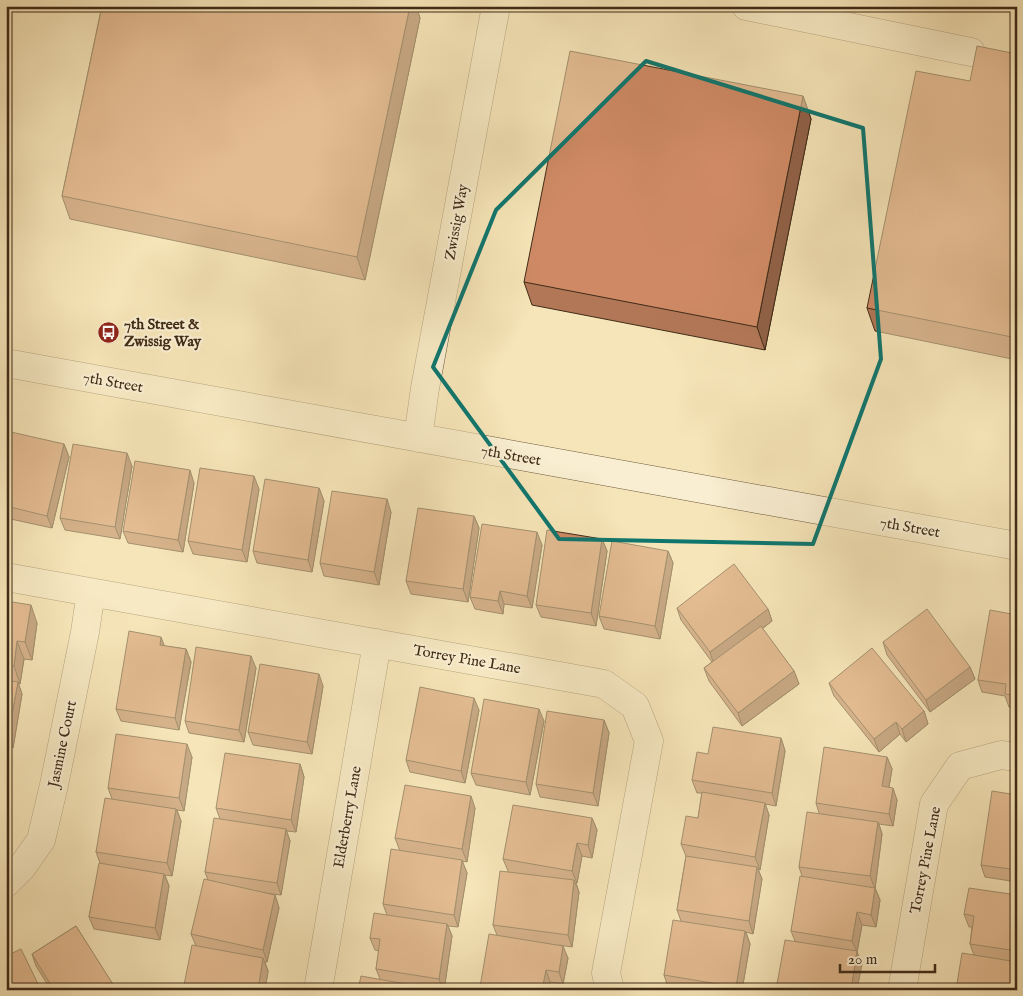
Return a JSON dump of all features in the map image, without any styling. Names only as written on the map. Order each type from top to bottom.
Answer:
[{"type":"street","name":"Zwissig Way","points":[[418,438],[496,6]]},
{"type":"street","points":[[746,6],[971,52]]},
{"type":"street","name":"7th Street","points":[[6,363],[1017,546]]},
{"type":"street","name":"Torrey Pine Lane","points":[[6,576],[604,684],[635,706],[649,742],[606,973],[610,990]]},
{"type":"street","name":"Jasmine Court","points":[[6,883],[22,867],[41,840],[85,632],[91,592]]},
{"type":"street","name":"Elderberry Lane","points":[[318,990],[377,644]]},
{"type":"street","name":"Torrey Pine Lane","points":[[902,990],[934,804],[960,766],[1001,755],[1017,757]]},
{"type":"highlighted area","points":[[646,61],[863,128],[881,359],[813,544],[559,539],[433,367],[496,210]]},
{"type":"building","points":[[102,6],[410,6],[357,257],[62,196]]},
{"type":"building","points":[[977,46],[1017,54],[1017,338],[867,308],[916,71],[970,81]]},
{"type":"building","points":[[570,51],[803,96],[757,327],[524,282]]},
{"type":"building","points":[[11,432],[64,444],[47,516],[6,506],[6,450]]},
{"type":"building","points":[[73,444],[127,453],[115,527],[60,518]]},
{"type":"building","points":[[135,461],[190,470],[178,540],[123,531]]},
{"type":"building","points":[[200,468],[254,476],[242,550],[188,541]]},
{"type":"building","points":[[265,479],[319,488],[308,560],[253,551]]},
{"type":"building","points":[[332,491],[387,499],[374,572],[320,563]]},
{"type":"building","points":[[418,508],[474,516],[463,589],[406,581]]},
{"type":"building","points":[[482,524],[537,532],[527,596],[500,591],[498,601],[470,597]]},
{"type":"building","points":[[547,530],[602,539],[591,613],[536,605]]},
{"type":"building","points":[[612,541],[668,551],[655,626],[599,616]]},
{"type":"building","points":[[734,564],[768,609],[710,652],[677,608]]},
{"type":"building","points":[[6,601],[31,605],[25,642],[17,641],[14,666],[6,664]]},
{"type":"building","points":[[927,609],[970,667],[926,700],[883,642]]},
{"type":"building","points":[[990,610],[1017,615],[1017,696],[1005,694],[1006,684],[978,680]]},
{"type":"building","points":[[761,626],[794,671],[738,713],[704,668]]},
{"type":"building","points":[[129,631],[161,637],[160,645],[186,649],[175,718],[116,709]]},
{"type":"building","points":[[196,647],[251,656],[239,730],[185,721]]},
{"type":"building","points":[[872,648],[924,711],[902,729],[896,722],[874,739],[829,683]]},
{"type":"building","points":[[260,664],[319,674],[307,742],[248,732]]},
{"type":"building","points":[[6,680],[18,682],[8,736],[6,735]]},
{"type":"building","points":[[420,687],[474,698],[461,771],[406,760]]},
{"type":"building","points":[[484,699],[539,709],[526,782],[471,773]]},
{"type":"building","points":[[547,711],[604,720],[593,793],[536,784]]},
{"type":"building","points":[[713,727],[781,738],[772,793],[692,780],[697,752],[708,754]]},
{"type":"building","points":[[116,734],[187,744],[179,798],[108,788]]},
{"type":"building","points":[[824,747],[887,757],[882,786],[893,788],[889,814],[816,803]]},
{"type":"building","points":[[225,753],[300,764],[291,820],[216,808]]},
{"type":"building","points":[[405,785],[471,796],[462,849],[395,838]]},
{"type":"building","points":[[992,791],[1017,795],[1017,870],[981,865]]},
{"type":"building","points":[[702,792],[765,803],[755,857],[681,844],[686,816],[698,818]]},
{"type":"building","points":[[105,798],[176,809],[167,863],[96,852]]},
{"type":"building","points":[[513,805],[592,818],[588,845],[577,843],[572,871],[503,859]]},
{"type":"building","points":[[807,812],[878,822],[870,876],[799,867]]},
{"type":"building","points":[[214,818],[286,829],[277,883],[205,872]]},
{"type":"building","points":[[391,849],[462,860],[454,915],[383,904]]},
{"type":"building","points":[[686,856],[757,867],[749,921],[677,910]]},
{"type":"building","points":[[99,863],[164,874],[155,928],[89,917]]},
{"type":"building","points":[[500,871],[574,880],[568,935],[493,925]]},
{"type":"building","points":[[800,876],[875,888],[871,915],[857,912],[852,941],[791,931]]},
{"type":"building","points":[[204,879],[275,895],[263,950],[191,934]]},
{"type":"building","points":[[969,888],[1017,895],[1017,951],[970,944],[974,916],[964,914]]},
{"type":"building","points":[[374,913],[447,924],[439,979],[376,969],[380,939],[370,938]]},
{"type":"building","points":[[673,920],[745,931],[736,987],[664,975]]},
{"type":"building","points":[[76,926],[115,990],[54,990],[32,954]]},
{"type":"building","points":[[489,934],[563,946],[559,972],[546,970],[542,990],[494,990],[480,987]]},
{"type":"building","points":[[785,940],[857,951],[851,990],[776,990]]},
{"type":"building","points":[[192,945],[263,958],[258,990],[183,990]]},
{"type":"building","points":[[21,949],[41,990],[6,990],[6,956]]},
{"type":"building","points":[[962,953],[1017,962],[1017,990],[956,990]]},
{"type":"building","points":[[361,976],[439,990],[358,990]]},
{"type":"place","name":"7th Street & Zwissig Way","points":[[108,333]]}]
